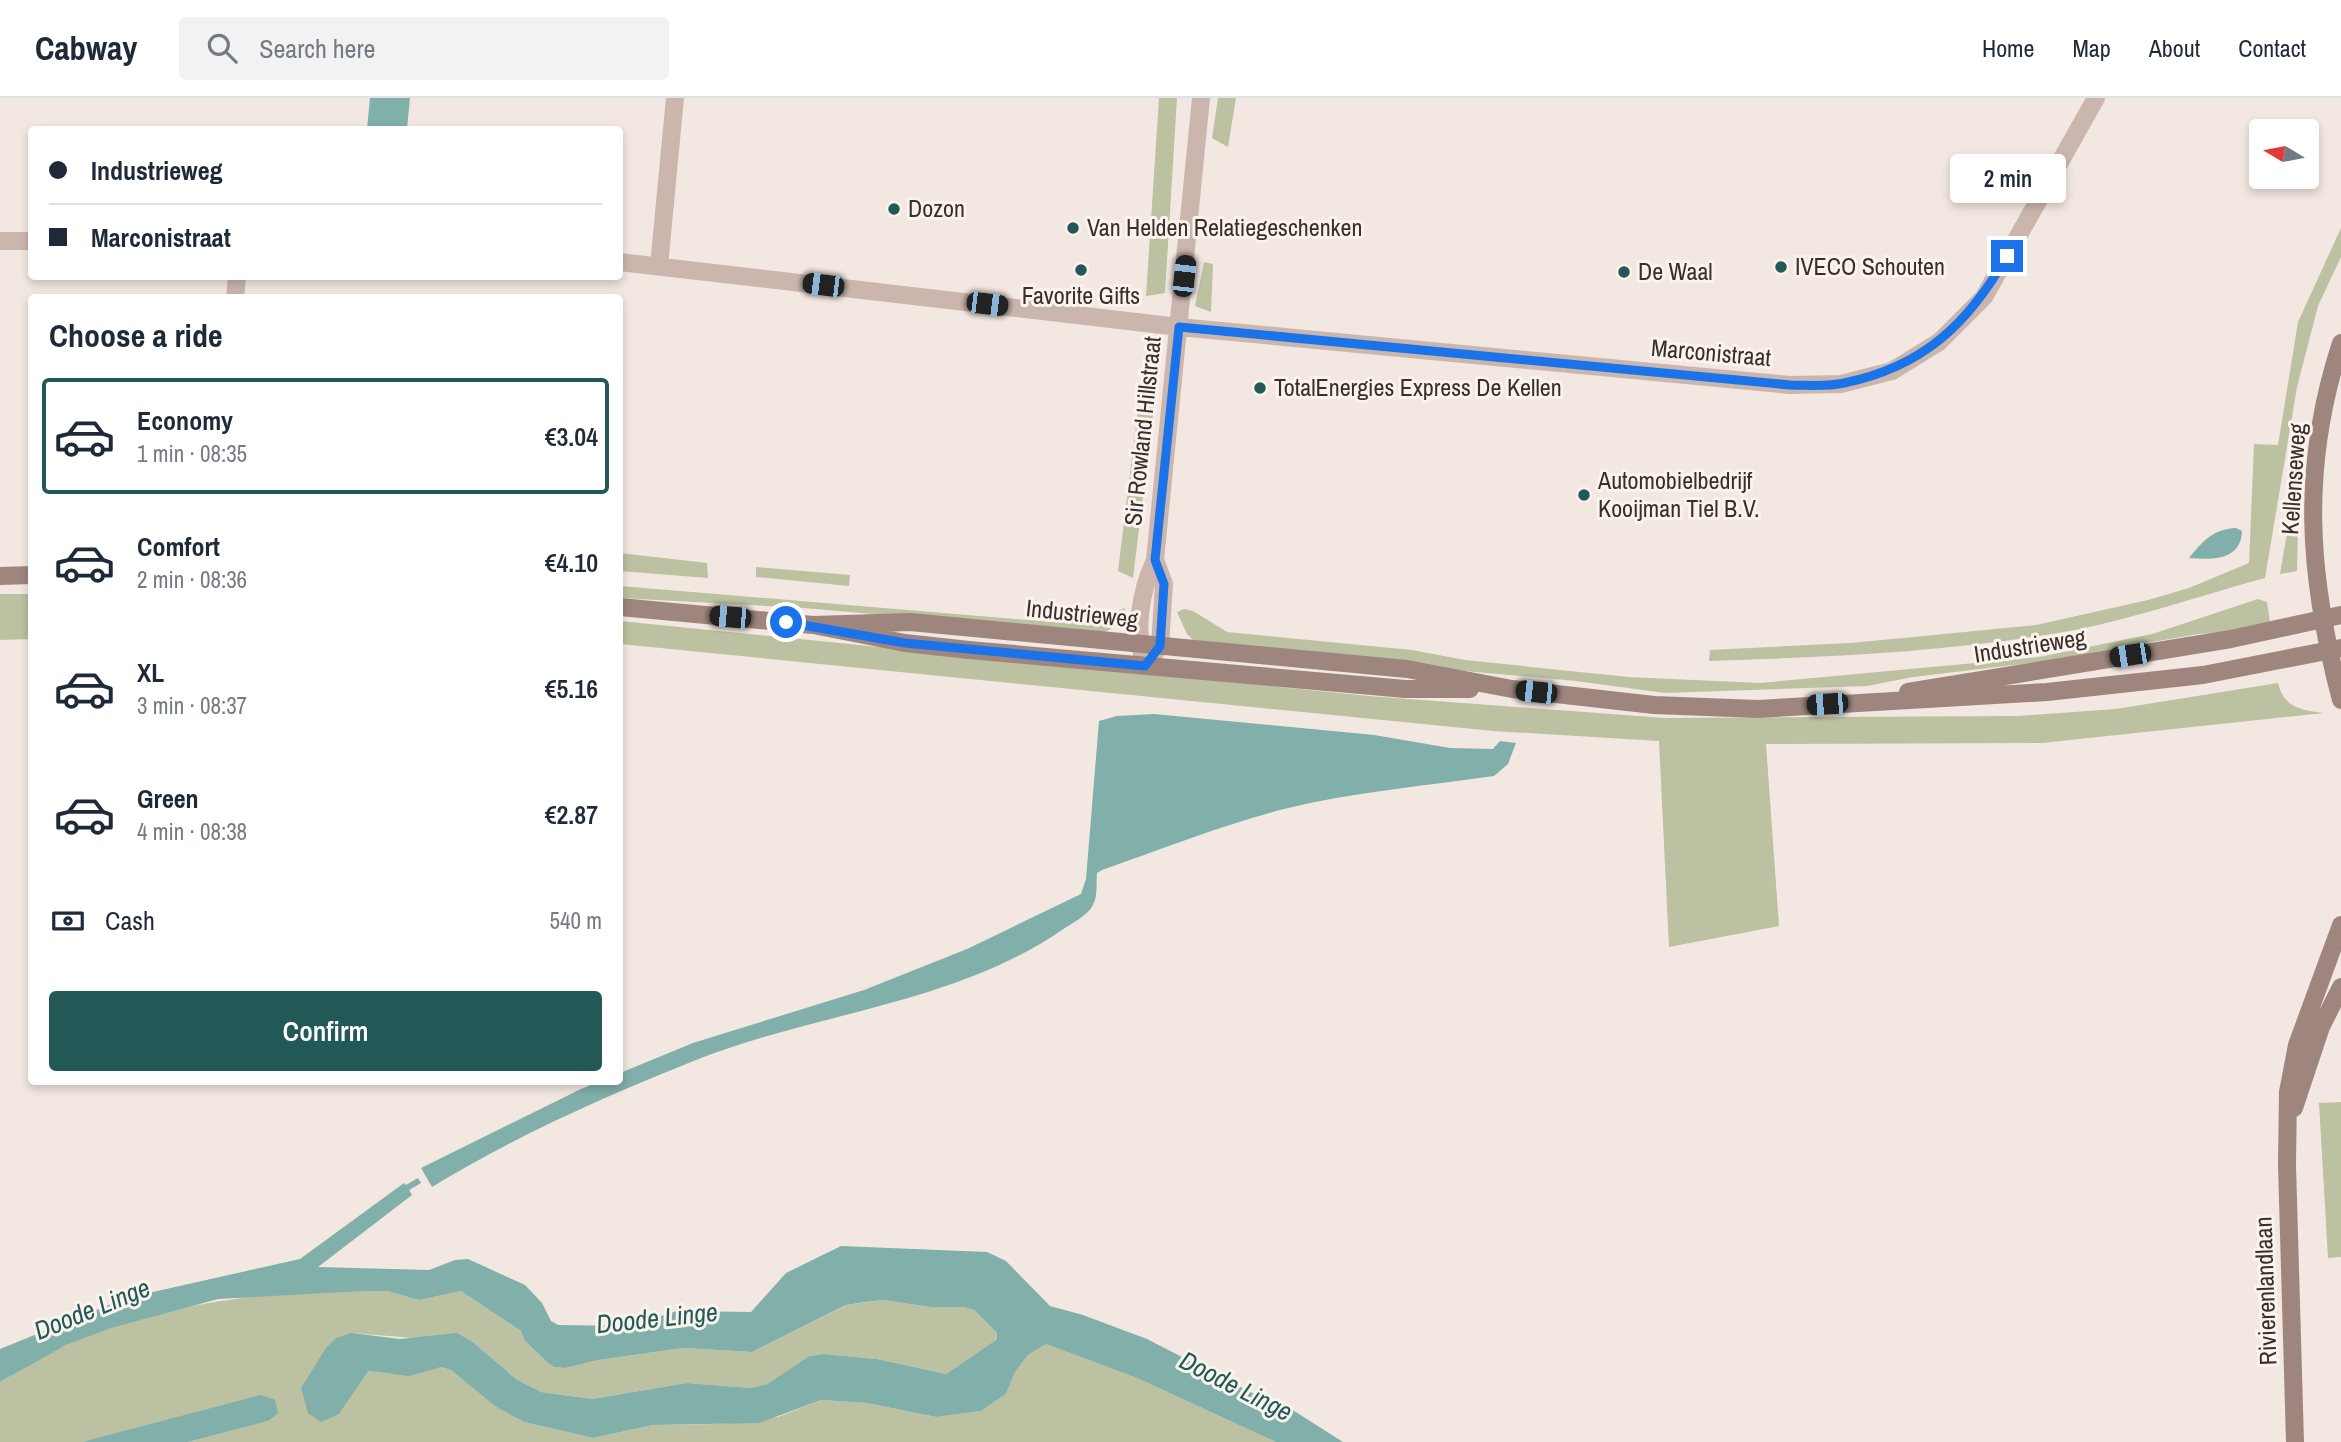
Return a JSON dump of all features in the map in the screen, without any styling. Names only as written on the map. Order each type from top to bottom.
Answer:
[{"type":"main road","name":"Kellenseweg","points":[[2335,650],[2321,620],[2313,554],[2316,459],[2325,401],[2341,343]]},
{"type":"main road","points":[[0,576],[28,575]]},
{"type":"main road","name":"Industrieweg","points":[[623,607],[813,625],[905,643],[1145,666],[1405,689],[1512,689]]},
{"type":"main road","name":"Industrieweg","points":[[1850,702],[2231,639],[2341,615]]},
{"type":"main road","name":"Industrieweg","points":[[813,625],[910,622],[1408,669],[1512,689],[1654,705],[1758,709],[2047,692],[2203,675],[2335,650]]},
{"type":"main road","points":[[2335,650],[2341,700]]},
{"type":"main road","name":"Rivierenlandlaan","points":[[2295,1442],[2288,1092],[2297,1045],[2341,925]]},
{"type":"main road","name":"Rivierenlandlaan","points":[[2287,1139],[2321,1027],[2341,987]]},
{"type":"street","points":[[659,266],[675,98]]},
{"type":"street","name":"Sir Rowland Hillstraat","points":[[1145,666],[1138,644],[1145,581],[1155,560],[1201,98]]},
{"type":"street","name":"Marconistraat","points":[[623,262],[1179,327],[1790,385],[1841,384],[1892,370],[1916,356],[1939,342],[1984,297],[2096,98]]},
{"type":"street","points":[[0,242],[28,241]]},
{"type":"street","name":"Sir Rowland Hillstraat","points":[[1155,560],[1164,584],[1160,646]]},
{"type":"street","points":[[1145,666],[1160,646]]},
{"type":"green space","points":[[1159,98],[1177,98],[1165,293],[1146,296]]},
{"type":"green space","points":[[1218,98],[1236,98],[1228,147],[1212,138]]},
{"type":"green space","points":[[2341,228],[2341,257],[2318,306],[2297,387],[2265,578],[2123,619],[2075,630],[1984,644],[1801,658],[1709,661],[1710,650],[1851,643],[2036,625],[2148,600],[2189,588],[2249,563],[2254,444],[2278,445],[2298,322]]},
{"type":"green space","points":[[1204,262],[1213,264],[1211,312],[1195,306]]},
{"type":"green space","points":[[1146,345],[1161,349],[1133,578],[1118,571]]},
{"type":"green space","points":[[2296,481],[2299,482],[2297,571],[2280,574]]},
{"type":"green space","points":[[623,553],[707,563],[708,578],[623,571]]},
{"type":"green space","points":[[756,567],[850,575],[849,586],[756,577]]},
{"type":"green space","points":[[623,586],[1052,622],[1101,617],[1125,608],[1122,623],[1101,634],[804,608],[623,598]]},
{"type":"green space","points":[[0,594],[28,594],[28,639],[0,640]]},
{"type":"green space","points":[[2258,599],[2267,602],[2271,629],[2198,634],[2039,662],[1913,677],[1867,686],[1665,693],[1576,681],[1331,659],[1196,643],[1187,634],[1177,612],[1184,609],[1193,611],[1227,632],[1412,650],[1465,660],[1628,677],[1760,683],[2039,657],[2152,634]]},
{"type":"green space","points":[[623,621],[1369,696],[1665,718],[2018,716],[2116,709],[2278,683],[2289,703],[2301,709],[2324,713],[2042,743],[1766,744],[1779,926],[1669,947],[1659,741],[1493,731],[623,644]]},
{"type":"green space","points":[[2341,1102],[2341,1257],[2328,1258],[2319,1103]]},
{"type":"green space","points":[[314,1291],[387,1291],[419,1300],[461,1291],[521,1331],[524,1340],[547,1362],[554,1367],[566,1368],[598,1360],[683,1348],[752,1352],[847,1305],[882,1300],[974,1310],[997,1333],[995,1341],[946,1374],[877,1359],[823,1354],[809,1356],[767,1384],[751,1388],[687,1383],[592,1399],[541,1392],[516,1379],[474,1343],[352,1333],[339,1414],[367,1371],[392,1374],[441,1367],[451,1370],[496,1407],[524,1422],[593,1438],[653,1425],[720,1424],[778,1417],[821,1400],[867,1403],[936,1417],[981,1411],[1006,1394],[1015,1372],[1028,1355],[1046,1344],[1137,1378],[1276,1442],[188,1442],[268,1421],[140,1429],[82,1442],[0,1442],[0,1382],[66,1345],[126,1323],[187,1307]]},
{"type":"water","points":[[370,98],[410,98],[407,126],[367,126]]},
{"type":"water","points":[[2236,528],[2242,531],[2240,541],[2231,553],[2215,558],[2189,558],[2209,537]]},
{"type":"water","points":[[1154,714],[1374,735],[1450,748],[1493,749],[1500,741],[1516,743],[1508,764],[1494,776],[1363,794],[1284,809],[1102,870],[1097,873],[1096,898],[1088,912],[1023,953],[934,990],[746,1042],[701,1058],[563,1117],[432,1187],[421,1168],[581,1089],[591,1085],[623,1085],[623,1072],[693,1043],[864,990],[967,949],[1081,894],[1086,879],[1099,721],[1117,716]]},
{"type":"water","name":"Doode Linge","points":[[418,1178],[421,1183],[409,1190],[412,1195],[318,1267],[429,1270],[455,1260],[468,1259],[525,1285],[542,1303],[551,1321],[558,1325],[629,1326],[677,1311],[751,1312],[786,1273],[841,1246],[987,1252],[1006,1261],[1050,1306],[1083,1315],[1147,1339],[1250,1392],[1291,1409],[1343,1442],[1276,1442],[1137,1378],[1046,1344],[1028,1355],[1015,1372],[1006,1394],[981,1411],[936,1417],[867,1403],[821,1400],[759,1423],[653,1425],[593,1438],[524,1422],[496,1407],[451,1370],[441,1367],[409,1376],[368,1371],[339,1414],[321,1422],[308,1413],[301,1388],[326,1348],[336,1338],[352,1333],[400,1339],[457,1333],[474,1343],[516,1379],[541,1392],[592,1399],[687,1383],[751,1388],[767,1384],[809,1356],[823,1354],[877,1359],[946,1374],[996,1340],[997,1333],[974,1310],[882,1300],[846,1305],[752,1352],[683,1348],[598,1360],[566,1368],[554,1367],[547,1362],[524,1340],[521,1331],[461,1291],[419,1300],[387,1291],[218,1299],[111,1328],[66,1345],[0,1382],[0,1349],[126,1298],[300,1259],[404,1183],[406,1185]]},
{"type":"water","points":[[261,1395],[275,1400],[278,1413],[268,1421],[188,1442],[82,1442]]},
{"type":"place","name":"Dozon","points":[[894,209]]},
{"type":"place","name":"Van Helden Relatiegeschenken","points":[[1073,228]]},
{"type":"place","name":"IVECO Schouten","points":[[1781,267]]},
{"type":"place","name":"Favorite Gifts","points":[[1081,270]]},
{"type":"place","name":"De Waal","points":[[1624,272]]},
{"type":"place","name":"TotalEnergies Express De Kellen","points":[[1260,388]]},
{"type":"place","name":"Automobielbedrijf Kooijman Tiel B.V.","points":[[1584,495]]},
{"type":"route","points":[[786,622],[905,643],[1145,666],[1160,646],[1164,584],[1155,560],[1179,327],[1790,385],[1841,384],[1892,370],[1939,342],[1984,297],[2007,256]]}]
